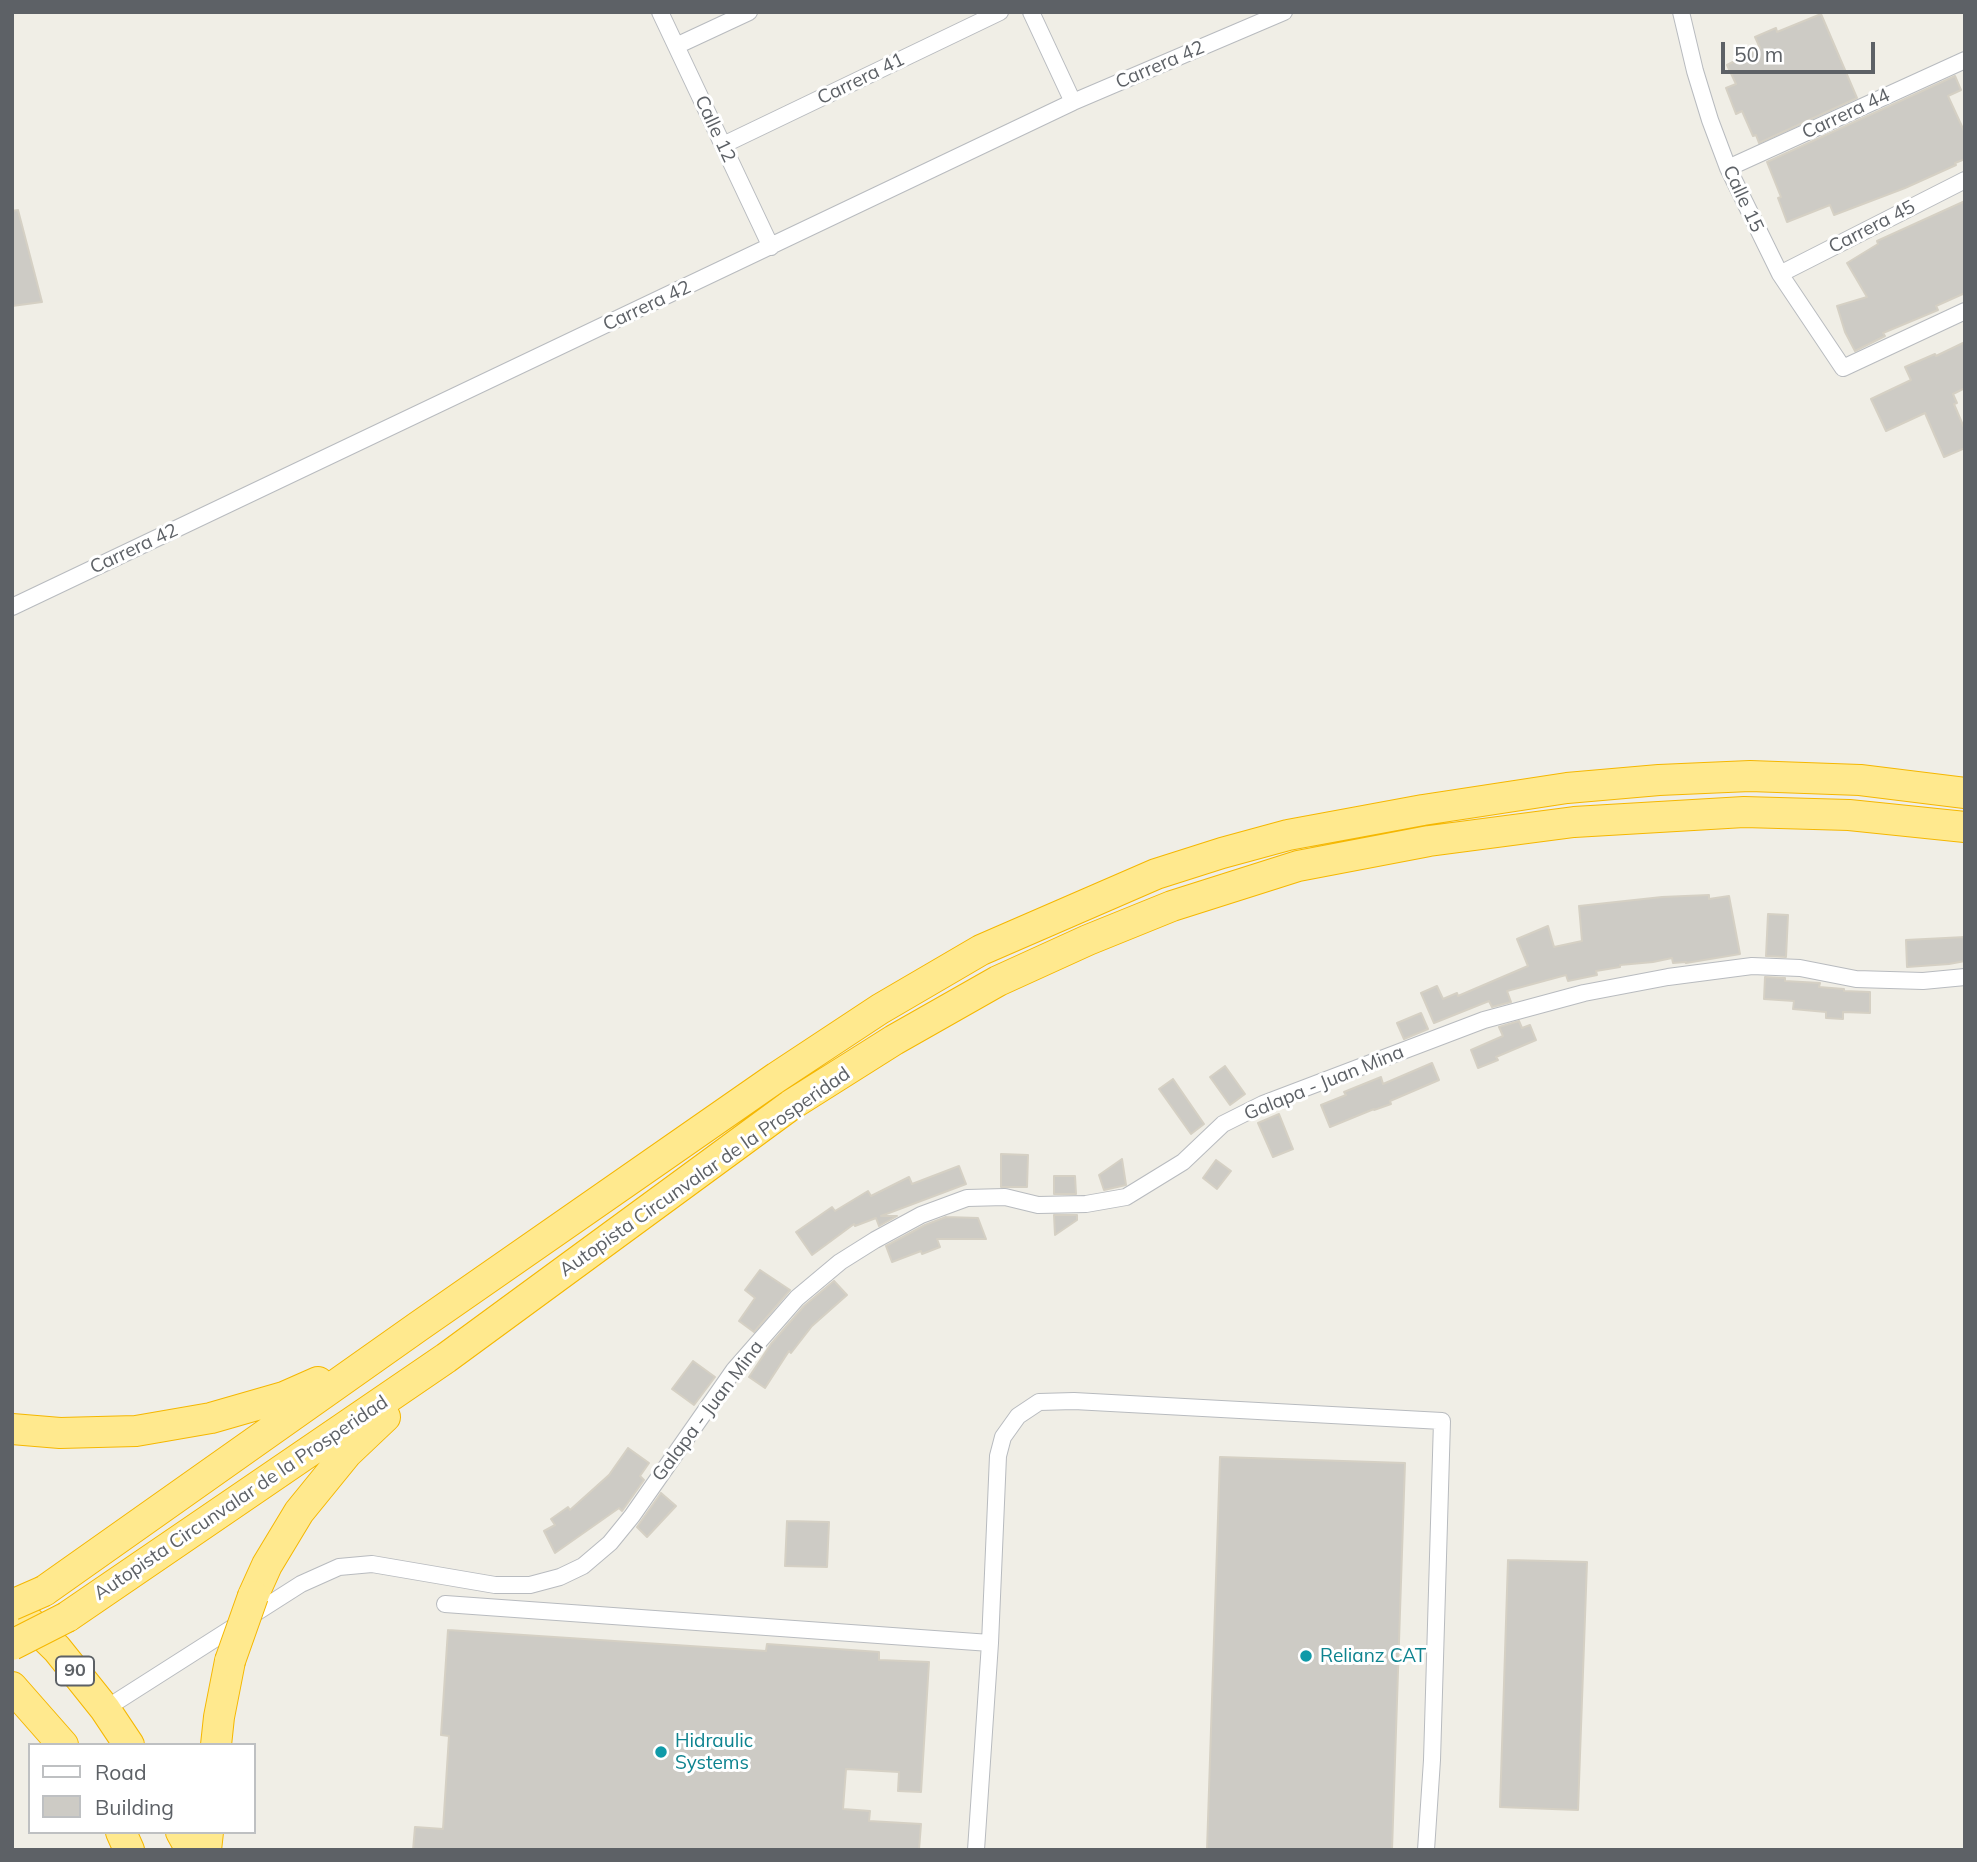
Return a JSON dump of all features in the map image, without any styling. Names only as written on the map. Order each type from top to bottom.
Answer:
[{"type":"highway","name":"Autopista Circunvalar de la Prosperidad","points":[[12,1605],[44,1591],[419,1326],[777,1077],[880,1009],[981,950],[1156,874],[1288,835],[1423,810],[1567,788],[1750,776],[1860,780],[1965,793]]},
{"type":"highway","name":"Autopista Circunvalar de la Prosperidad","points":[[12,1645],[66,1618],[446,1358],[792,1105],[894,1040],[998,981],[1088,940],[1172,906],[1298,866],[1429,841],[1574,822],[1744,812],[1849,814],[1965,827]]},
{"type":"highway","points":[[12,1429],[60,1433],[136,1431],[211,1418],[284,1397],[354,1366],[419,1326]]},
{"type":"highway","points":[[216,1743],[230,1661],[253,1596],[267,1566],[299,1512],[347,1453],[446,1358]]},
{"type":"highway","name":"90","points":[[12,1605],[57,1649],[105,1709],[128,1743]]},
{"type":"highway","points":[[12,1687],[61,1743]]},
{"type":"highway","points":[[122,1834],[129,1850]]},
{"type":"highway","points":[[182,1834],[191,1850]]},
{"type":"street","name":"Calle 12","points":[[660,12],[771,247]]},
{"type":"street","points":[[677,47],[749,12]]},
{"type":"street","name":"Carrera 41","points":[[723,145],[1000,12]]},
{"type":"street","points":[[1031,12],[1073,102]]},
{"type":"street","name":"Carrera 42","points":[[12,607],[1073,102],[1284,12]]},
{"type":"street","name":"Calle 15","points":[[1681,12],[1695,71],[1728,168],[1780,274],[1843,368],[1965,311]]},
{"type":"street","name":"Carrera 44","points":[[1728,168],[1965,60]]},
{"type":"street","name":"Carrera 45","points":[[1780,274],[1965,180]]},
{"type":"street","name":"Galapa - Juan Mina","points":[[105,1709],[301,1584],[339,1567],[372,1564],[495,1585],[530,1585],[560,1577],[583,1566],[610,1543],[632,1516],[734,1370],[797,1298],[840,1262],[921,1215],[967,1198],[1005,1197],[1038,1205],[1086,1205],[1126,1197],[1183,1162],[1223,1125],[1263,1104],[1484,1020],[1584,993],[1668,977],[1752,966],[1800,968],[1856,979],[1923,981],[1965,977]]},
{"type":"street","points":[[976,1850],[998,1456],[1003,1437],[1018,1416],[1039,1402],[1074,1401],[1442,1420],[1432,1760],[1426,1850]]},
{"type":"street","points":[[444,1604],[989,1643]]},
{"type":"building","points":[[1821,14],[1857,98],[1759,143],[1742,111],[1736,114],[1726,88],[1736,84],[1727,65],[1760,48],[1755,37],[1776,28],[1777,32]]},
{"type":"building","points":[[1955,76],[1961,90],[1948,96],[1965,133],[1965,159],[1905,188],[1834,215],[1830,205],[1787,222],[1778,198],[1781,197],[1767,162]]},
{"type":"building","points":[[1965,201],[1965,293],[1936,306],[1938,310],[1883,333],[1885,336],[1855,351],[1845,332],[1837,306],[1867,297],[1847,263],[1878,244],[1877,241]]},
{"type":"building","points":[[18,210],[42,302],[12,306],[12,211]]},
{"type":"building","points":[[1965,342],[1965,388],[1953,394],[1957,403],[1954,404],[1965,430],[1965,448],[1944,457],[1925,413],[1886,431],[1871,399],[1911,380],[1905,367]]},
{"type":"building","points":[[1709,895],[1709,899],[1729,896],[1740,954],[1686,963],[1673,963],[1672,958],[1620,965],[1596,971],[1597,975],[1568,981],[1566,975],[1507,991],[1511,1002],[1492,1007],[1489,1001],[1434,1023],[1421,993],[1437,986],[1443,999],[1457,993],[1458,996],[1528,966],[1517,939],[1548,926],[1554,947],[1582,941],[1579,906]]},
{"type":"building","points":[[1768,914],[1788,915],[1786,957],[1766,956]]},
{"type":"building","points":[[1965,937],[1965,961],[1907,967],[1906,940]]},
{"type":"building","points":[[1765,977],[1820,983],[1819,987],[1844,991],[1870,992],[1870,1013],[1843,1012],[1843,1019],[1826,1018],[1826,1012],[1793,1009],[1794,1001],[1764,999]]},
{"type":"building","points":[[1421,1013],[1428,1029],[1404,1039],[1397,1023]]},
{"type":"building","points":[[1519,1021],[1522,1028],[1530,1025],[1536,1040],[1478,1068],[1471,1050],[1503,1036],[1499,1027]]},
{"type":"building","points":[[1432,1063],[1439,1080],[1390,1101],[1391,1104],[1330,1127],[1321,1105],[1381,1077],[1383,1084]]},
{"type":"building","points":[[1225,1066],[1245,1094],[1230,1105],[1210,1077]]},
{"type":"building","points":[[1173,1079],[1204,1124],[1191,1134],[1159,1089]]},
{"type":"building","points":[[1279,1114],[1293,1149],[1273,1157],[1258,1123]]},
{"type":"building","points":[[1001,1154],[1028,1155],[1027,1187],[1001,1187]]},
{"type":"building","points":[[1122,1159],[1126,1185],[1104,1190],[1099,1175]]},
{"type":"building","points":[[1216,1160],[1231,1171],[1217,1189],[1203,1178]]},
{"type":"building","points":[[959,1166],[966,1184],[881,1216],[897,1216],[879,1226],[876,1218],[855,1226],[854,1224],[812,1255],[796,1232],[832,1207],[835,1211],[868,1191],[871,1196],[909,1177],[912,1184]]},
{"type":"building","points":[[1054,1176],[1075,1176],[1076,1194],[1054,1194]]},
{"type":"building","points":[[1054,1215],[1077,1215],[1077,1220],[1055,1235]]},
{"type":"building","points":[[946,1217],[978,1218],[986,1239],[937,1239],[940,1247],[892,1262],[886,1246]]},
{"type":"building","points":[[760,1270],[790,1290],[754,1332],[739,1321],[755,1298],[745,1290]]},
{"type":"building","points":[[834,1281],[847,1295],[812,1326],[791,1353],[789,1351],[765,1388],[749,1377],[771,1344],[804,1306]]},
{"type":"building","points":[[693,1361],[715,1377],[694,1405],[672,1389]]},
{"type":"building","points":[[628,1448],[649,1463],[640,1476],[644,1480],[622,1511],[619,1508],[555,1553],[544,1531],[555,1525],[551,1519],[568,1507],[570,1510],[609,1475]]},
{"type":"building","name":"Relianz CAT","points":[[1220,1457],[1405,1463],[1392,1850],[1207,1850]]},
{"type":"building","points":[[661,1493],[676,1506],[647,1537],[637,1527]]},
{"type":"building","points":[[787,1521],[829,1522],[827,1567],[785,1566]]},
{"type":"building","points":[[1508,1560],[1587,1562],[1578,1810],[1500,1807]]},
{"type":"building","name":"Hidraulic Systems","points":[[448,1630],[766,1651],[767,1644],[879,1652],[879,1660],[929,1662],[921,1792],[898,1791],[899,1772],[846,1769],[843,1809],[870,1811],[869,1821],[921,1824],[919,1850],[413,1850],[415,1827],[443,1829],[449,1736],[441,1735]]},
{"type":"place","name":"Relianz CAT","points":[[1306,1656]]},
{"type":"place","name":"Hidraulic Systems","points":[[661,1752]]}]
